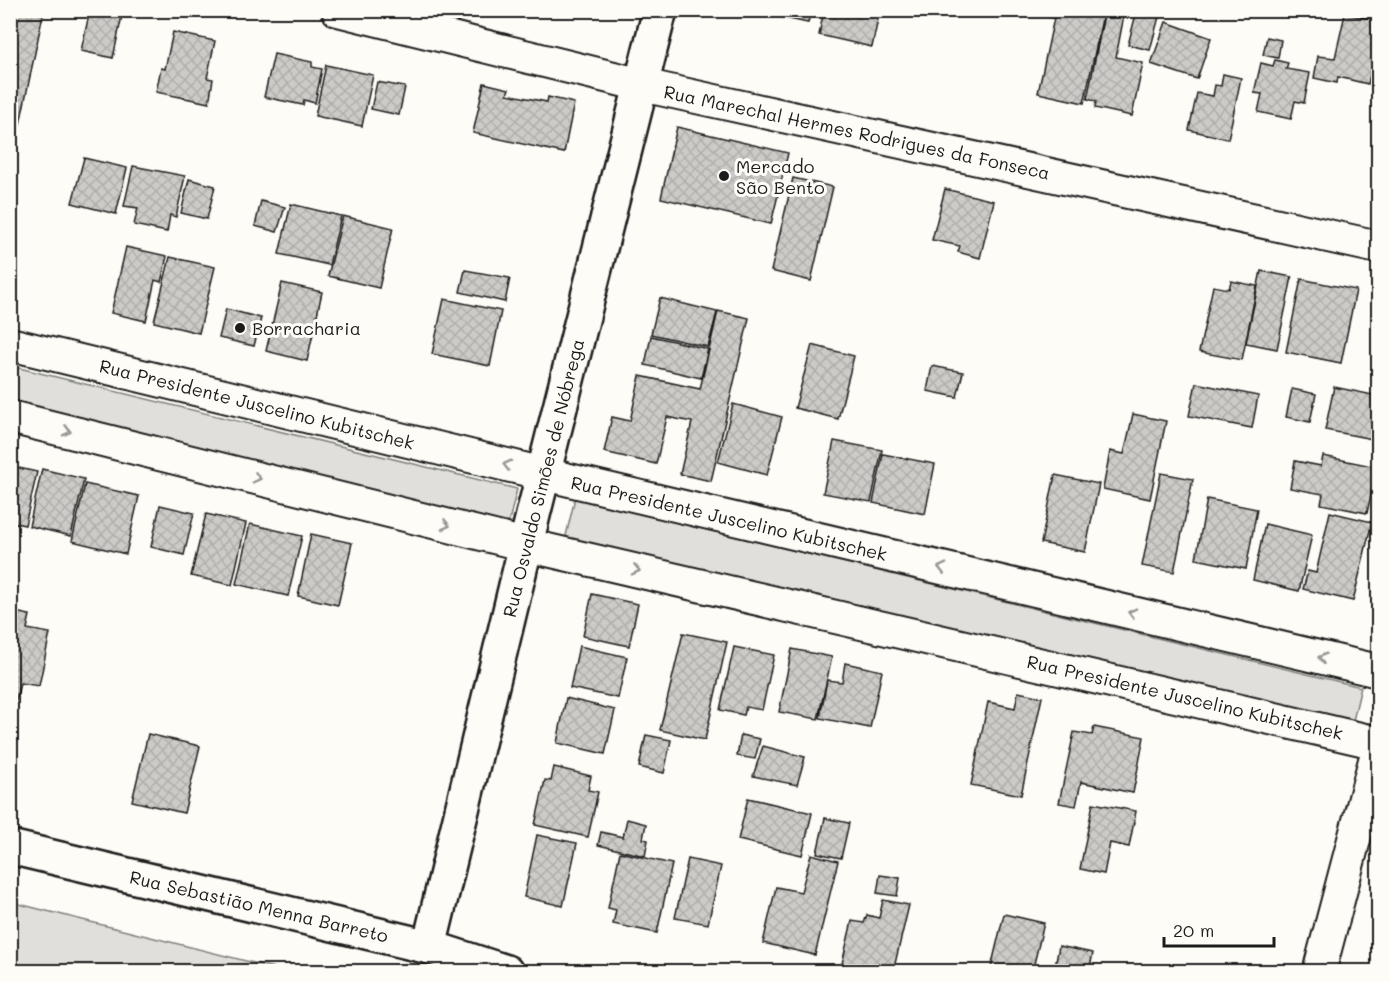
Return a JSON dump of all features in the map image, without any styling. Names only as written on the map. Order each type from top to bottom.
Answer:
[{"type":"main road","name":"Rua Osvaldo Simões de Nóbrega","points":[[429,947],[526,544],[660,10]]},
{"type":"main road","name":"Rua Sebastião Menna Barreto","points":[[10,847],[429,947],[506,972]]},
{"type":"street","name":"Rua Marechal Hermes Rodrigues da Fonseca","points":[[338,10],[642,84],[1378,247]]},
{"type":"street","name":"Rua Presidente Juscelino Kubitschek","points":[[10,345],[1378,671]]},
{"type":"street","name":"Rua Presidente Juscelino Kubitschek","points":[[10,417],[526,544],[1378,742]]},
{"type":"street","points":[[1319,972],[1378,749]]},
{"type":"shaded area","points":[[11,366],[517,489],[508,525],[11,404]]},
{"type":"shaded area","points":[[575,498],[1361,687],[1351,729],[565,540]]},
{"type":"shaded area","points":[[11,902],[286,971],[11,971]]},
{"type":"building","points":[[10,10],[44,10],[17,138],[10,136]]},
{"type":"building","points":[[90,10],[123,11],[113,58],[81,51]]},
{"type":"building","points":[[777,10],[811,10],[808,23],[775,16]]},
{"type":"building","points":[[824,10],[880,10],[872,47],[819,35]]},
{"type":"building","points":[[1044,10],[1104,10],[1084,103],[1038,93],[1054,18],[1043,16]]},
{"type":"building","points":[[1105,10],[1125,10],[1116,57],[1143,63],[1132,116],[1095,108],[1096,101],[1087,99]]},
{"type":"building","points":[[1137,10],[1160,13],[1150,50],[1128,45]]},
{"type":"building","points":[[1345,14],[1378,20],[1378,37],[1368,84],[1338,77],[1337,83],[1314,78],[1318,56],[1335,58]]},
{"type":"building","points":[[1166,22],[1211,38],[1197,79],[1151,64]]},
{"type":"building","points":[[173,32],[215,41],[207,78],[213,79],[209,103],[156,92],[161,68],[165,69]]},
{"type":"building","points":[[1267,37],[1281,40],[1278,58],[1263,55]]},
{"type":"building","points":[[274,54],[312,62],[312,67],[322,69],[315,103],[304,100],[303,105],[264,97]]},
{"type":"building","points":[[1275,60],[1288,63],[1286,69],[1310,73],[1304,103],[1295,101],[1291,119],[1258,112],[1262,94],[1254,93],[1261,63],[1273,66]]},
{"type":"building","points":[[326,65],[373,75],[362,126],[315,116]]},
{"type":"building","points":[[1223,74],[1241,78],[1228,139],[1189,130],[1197,93],[1213,96],[1215,85],[1221,86]]},
{"type":"building","points":[[377,82],[405,87],[399,115],[371,109]]},
{"type":"building","points":[[484,83],[509,89],[507,94],[547,102],[548,97],[574,103],[564,153],[473,133]]},
{"type":"building","name":"Mercado São Bento","points":[[677,127],[788,153],[771,224],[661,198]]},
{"type":"building","points":[[84,158],[127,168],[116,214],[72,203]]},
{"type":"building","points":[[133,166],[185,176],[176,217],[170,215],[167,232],[134,225],[138,208],[124,206]]},
{"type":"building","points":[[793,178],[833,187],[811,281],[771,271]]},
{"type":"building","points":[[189,179],[215,186],[207,219],[181,213]]},
{"type":"building","points":[[945,189],[994,201],[980,258],[958,252],[960,246],[932,240]]},
{"type":"building","points":[[261,201],[285,207],[277,232],[255,226]]},
{"type":"building","points":[[291,204],[341,216],[329,265],[279,254]]},
{"type":"building","points":[[343,216],[393,228],[379,288],[328,276]]},
{"type":"building","points":[[126,247],[167,256],[161,282],[155,280],[146,321],[111,313]]},
{"type":"building","points":[[170,257],[215,267],[199,333],[154,322]]},
{"type":"building","points":[[465,270],[510,278],[505,302],[460,292]]},
{"type":"building","points":[[1261,271],[1292,277],[1277,349],[1246,343]]},
{"type":"building","points":[[1301,279],[1356,290],[1341,363],[1286,352]]},
{"type":"building","points":[[1231,281],[1257,286],[1242,360],[1199,352],[1213,286],[1229,289]]},
{"type":"building","points":[[282,283],[322,292],[307,361],[266,351]]},
{"type":"building","points":[[660,298],[717,312],[708,347],[651,334]]},
{"type":"building","points":[[444,299],[501,311],[490,366],[432,354]]},
{"type":"building","name":"Borracharia","points":[[226,309],[261,318],[254,346],[219,338]]},
{"type":"building","points":[[718,311],[749,318],[711,481],[680,474],[692,422],[667,417],[656,464],[604,452],[612,417],[630,421],[640,376],[700,389]]},
{"type":"building","points":[[651,336],[708,349],[701,378],[645,365]]},
{"type":"building","points":[[812,345],[854,356],[838,419],[795,408]]},
{"type":"building","points":[[932,366],[963,372],[957,397],[927,391]]},
{"type":"building","points":[[1196,383],[1258,396],[1252,428],[1189,416]]},
{"type":"building","points":[[1334,387],[1378,396],[1378,440],[1325,430]]},
{"type":"building","points":[[1292,389],[1316,394],[1310,422],[1286,417]]},
{"type":"building","points":[[733,404],[782,417],[767,475],[718,462]]},
{"type":"building","points":[[1133,414],[1166,421],[1150,499],[1103,489],[1110,451],[1124,454]]},
{"type":"building","points":[[834,441],[882,450],[871,502],[823,493]]},
{"type":"building","points":[[883,454],[935,464],[925,514],[873,503]]},
{"type":"building","points":[[1323,456],[1377,467],[1367,513],[1321,504],[1323,494],[1290,488],[1295,461],[1321,466]]},
{"type":"building","points":[[10,466],[37,472],[25,525],[10,522]]},
{"type":"building","points":[[42,469],[84,479],[71,536],[29,526]]},
{"type":"building","points":[[1161,473],[1193,479],[1174,572],[1142,566]]},
{"type":"building","points":[[1055,475],[1099,484],[1085,552],[1041,543]]},
{"type":"building","points":[[85,484],[139,496],[126,554],[72,541]]},
{"type":"building","points":[[1207,499],[1257,509],[1246,569],[1196,559]]},
{"type":"building","points":[[160,505],[194,513],[184,555],[151,547]]},
{"type":"building","points":[[1330,512],[1372,522],[1353,601],[1303,589],[1308,571],[1316,573]]},
{"type":"building","points":[[206,514],[246,523],[232,585],[191,576]]},
{"type":"building","points":[[250,524],[302,536],[288,596],[236,584]]},
{"type":"building","points":[[1265,524],[1312,535],[1299,591],[1253,580]]},
{"type":"building","points":[[311,534],[352,543],[338,605],[298,596]]},
{"type":"building","points":[[592,594],[638,604],[629,646],[583,636]]},
{"type":"building","points":[[10,611],[30,615],[27,629],[50,633],[39,686],[20,683],[14,709],[10,708]]},
{"type":"building","points":[[683,633],[727,642],[705,740],[660,730]]},
{"type":"building","points":[[579,646],[627,657],[618,698],[570,688]]},
{"type":"building","points":[[734,647],[774,655],[762,710],[746,707],[744,715],[720,710]]},
{"type":"building","points":[[792,649],[832,657],[818,719],[779,712]]},
{"type":"building","points":[[845,663],[882,671],[870,728],[820,718],[827,680],[842,682]]},
{"type":"building","points":[[1018,692],[1042,697],[1021,795],[971,785],[988,702],[1015,708]]},
{"type":"building","points":[[566,698],[615,710],[605,754],[557,743]]},
{"type":"building","points":[[1094,727],[1144,737],[1133,793],[1081,782],[1076,806],[1059,803],[1074,732],[1092,735]]},
{"type":"building","points":[[148,734],[200,746],[184,813],[132,801]]},
{"type":"building","points":[[646,735],[671,740],[664,773],[639,767]]},
{"type":"building","points":[[741,735],[760,739],[755,759],[737,756]]},
{"type":"building","points":[[763,746],[805,757],[797,785],[753,776]]},
{"type":"building","points":[[554,767],[591,776],[588,790],[598,792],[588,837],[535,825],[545,780],[551,781]]},
{"type":"building","points":[[748,798],[812,813],[802,855],[738,840]]},
{"type":"building","points":[[1093,803],[1136,811],[1129,847],[1110,843],[1104,874],[1080,869]]},
{"type":"building","points":[[825,818],[849,823],[841,858],[817,853]]},
{"type":"building","points":[[627,819],[646,824],[643,839],[648,840],[645,856],[598,845],[601,832],[623,837]]},
{"type":"building","points":[[537,835],[577,843],[563,906],[524,897]]},
{"type":"building","points":[[620,852],[672,864],[657,933],[613,924],[616,910],[608,908]]},
{"type":"building","points":[[811,854],[838,861],[815,955],[763,943],[776,887],[801,892]]},
{"type":"building","points":[[688,859],[721,866],[708,924],[675,918]]},
{"type":"building","points":[[880,875],[900,878],[897,896],[877,893]]},
{"type":"building","points":[[883,900],[909,905],[893,972],[840,972],[852,921],[864,923],[867,915],[879,918]]},
{"type":"building","points":[[1004,914],[1044,923],[1032,972],[990,972]]},
{"type":"building","points":[[1059,946],[1093,953],[1089,972],[1054,972]]},
{"type":"place","name":"Mercado São Bento","points":[[724,176]]},
{"type":"place","name":"Borracharia","points":[[240,328]]}]
